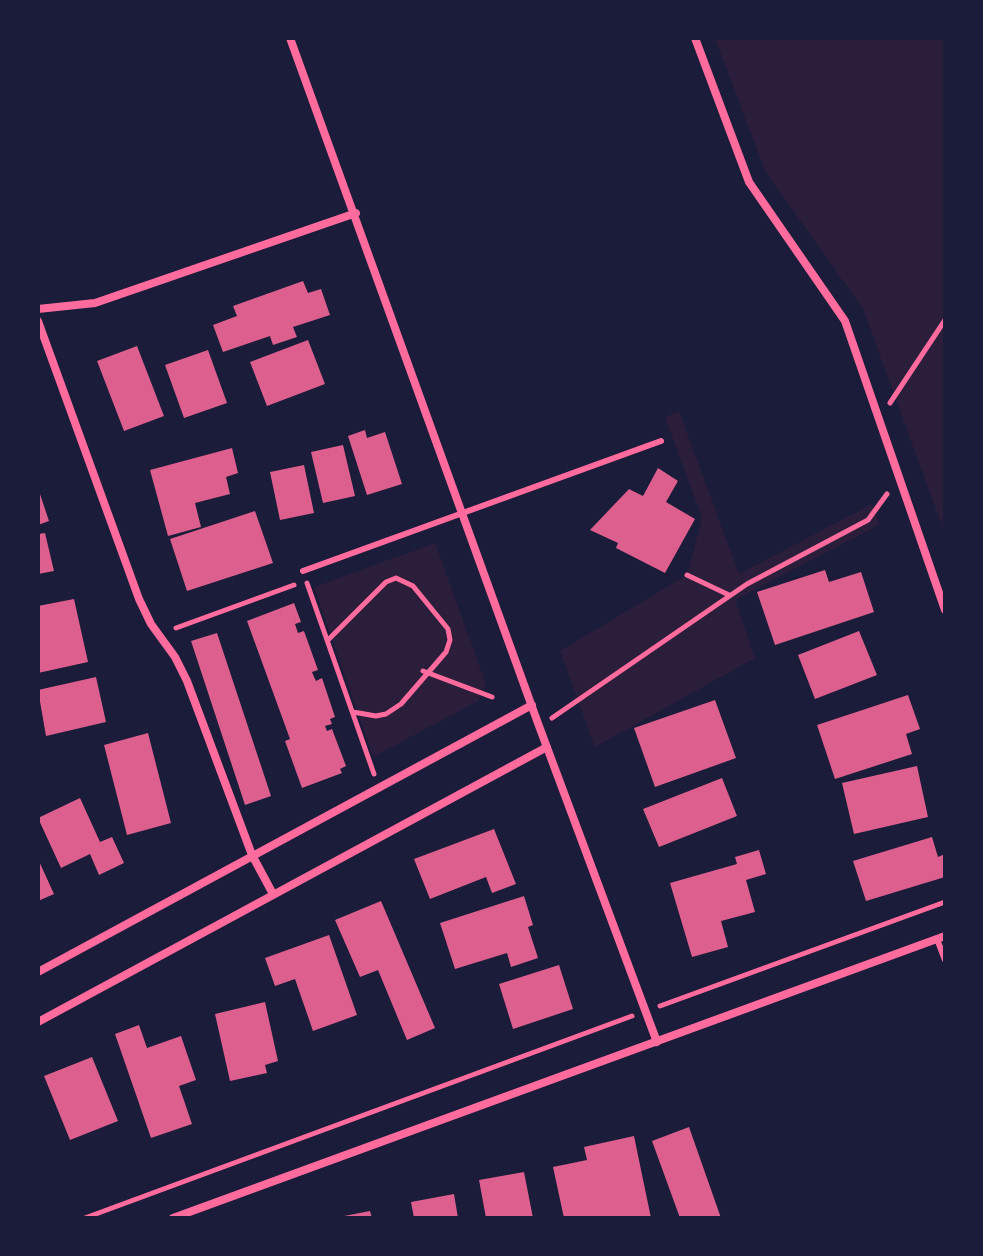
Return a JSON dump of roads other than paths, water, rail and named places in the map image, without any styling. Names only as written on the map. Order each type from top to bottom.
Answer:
[{"type":"street","points":[[290,38],[657,1042]]},
{"type":"street","points":[[695,38],[749,182],[845,321],[945,610]]},
{"type":"street","points":[[38,309],[95,303],[356,213]]},
{"type":"street","points":[[38,321],[139,599],[187,681],[252,855],[273,894]]},
{"type":"street","points":[[38,972],[532,705]]},
{"type":"street","points":[[38,1022],[547,747]]},
{"type":"street","points":[[173,1218],[941,937]]},
{"type":"lane","points":[[303,571],[661,441]]},
{"type":"lane","points":[[941,937],[945,960]]}]
